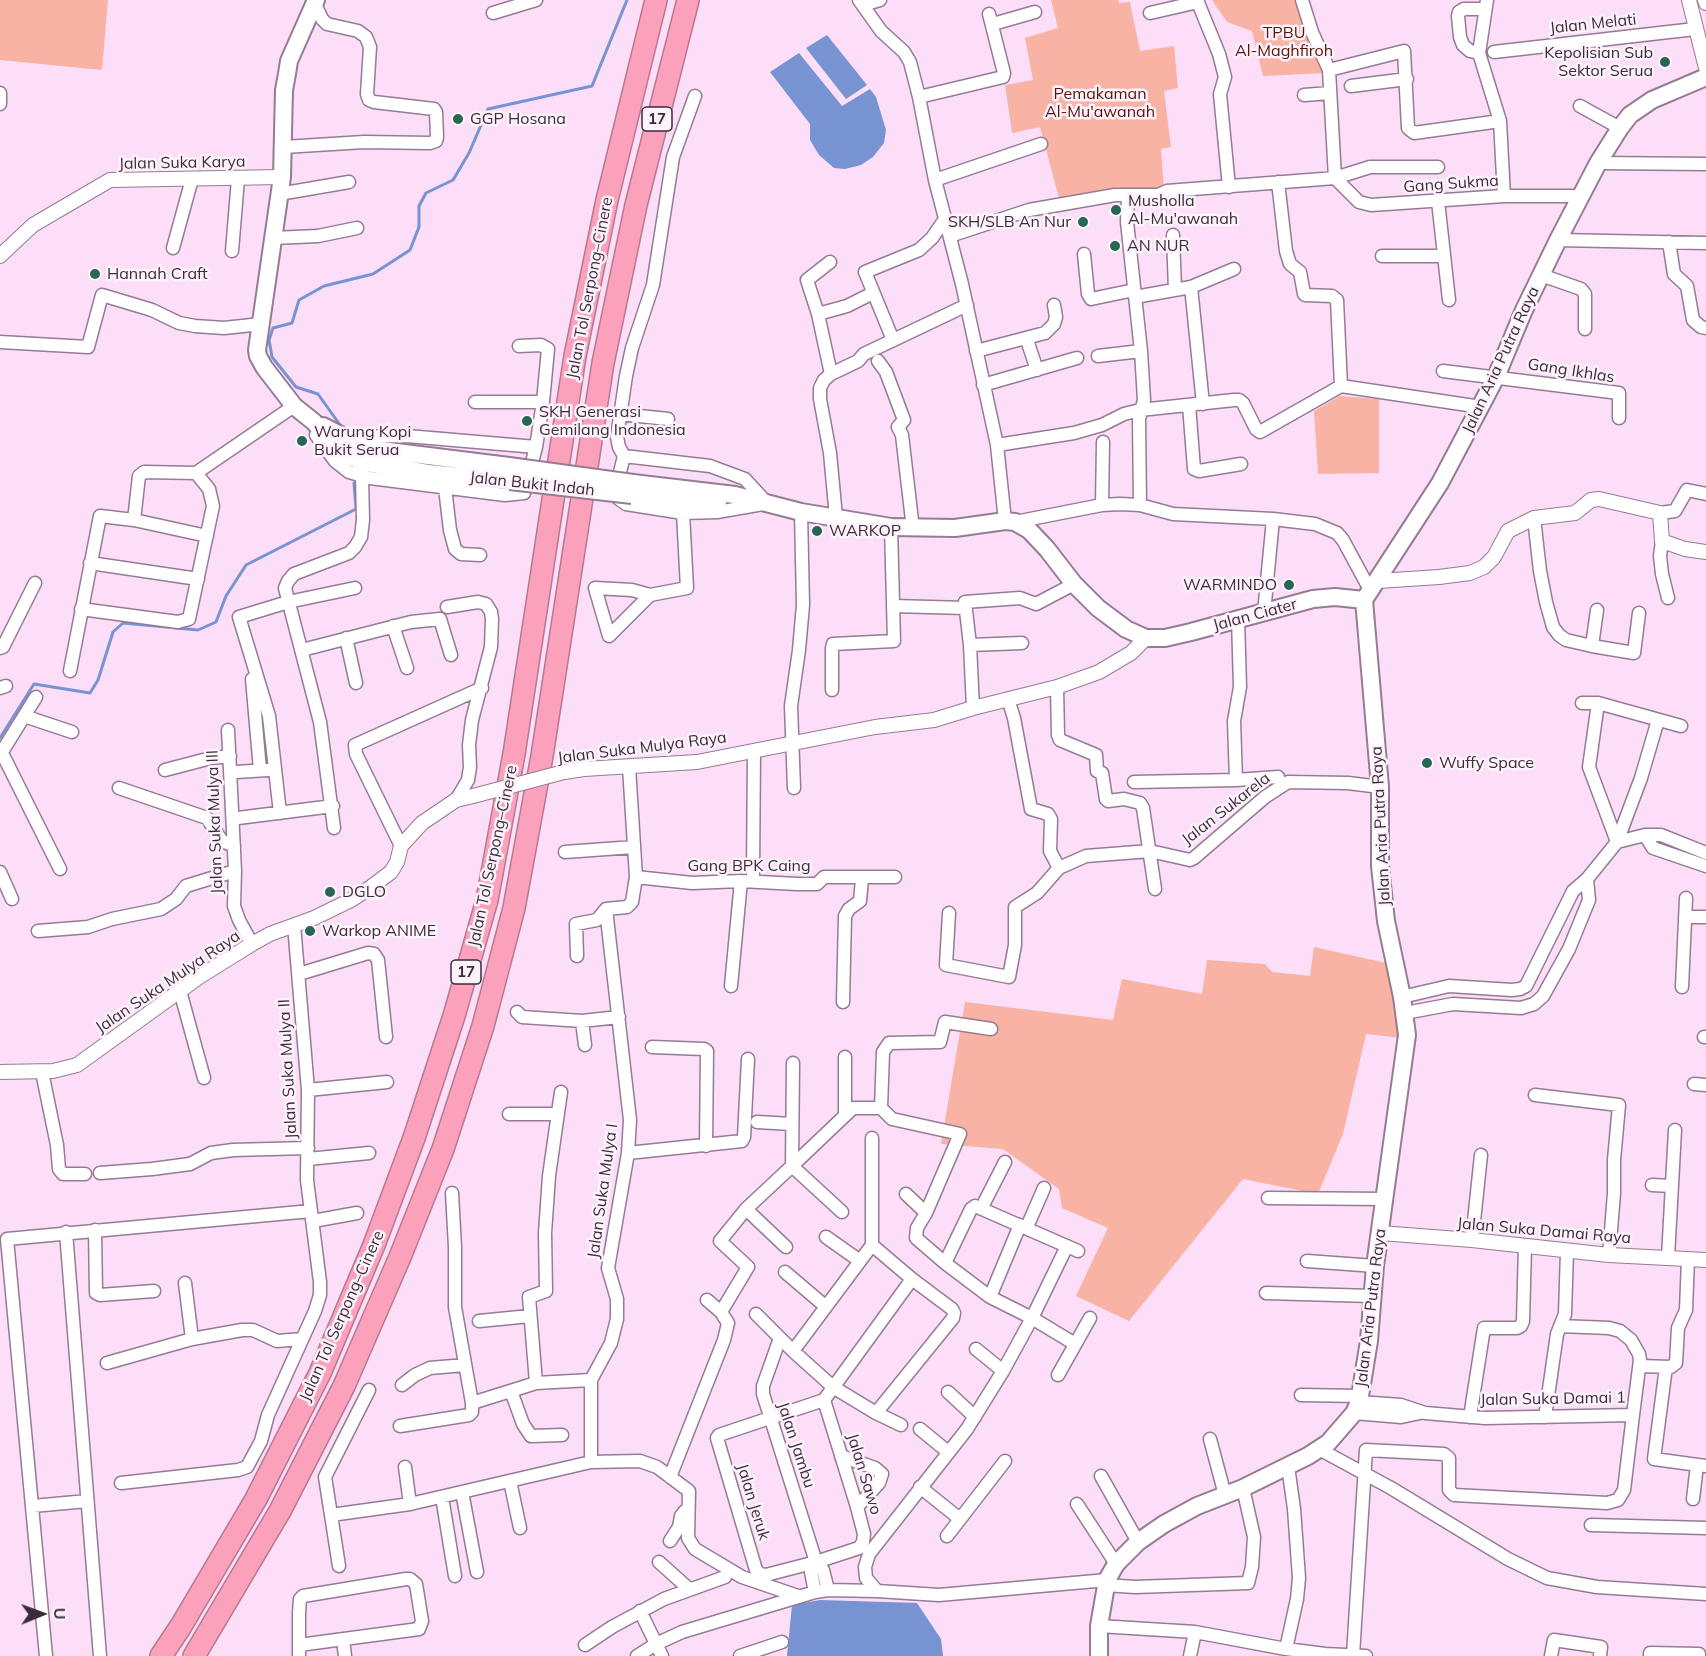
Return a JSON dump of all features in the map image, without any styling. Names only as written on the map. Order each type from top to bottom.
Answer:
[{"type":"highway","name":"Jalan Tol Serpong–Cinere","points":[[161,1656],[256,1499],[320,1372],[374,1245],[414,1138],[454,1016],[487,900],[514,754],[575,356],[610,189],[656,0]]},
{"type":"highway","name":"Jalan Tol Serpong–Cinere","points":[[194,1656],[280,1511],[344,1386],[400,1257],[443,1149],[483,1026],[514,908],[542,756],[603,363],[636,205],[688,0]]},
{"type":"main road","name":"Jalan Bukit Indah","points":[[316,2],[290,61],[284,90],[282,177],[258,356],[294,405],[314,422],[329,440],[346,454],[361,462],[418,471],[510,474]]},
{"type":"main road","name":"Jalan Aria Putra Raya","points":[[1358,1404],[1369,1341],[1375,1266],[1406,1049],[1403,1005],[1385,910],[1380,866],[1380,787],[1371,590],[1440,483],[1481,407],[1558,240],[1598,163],[1620,128],[1630,115],[1652,100],[1706,77]]},
{"type":"main road","name":"Jalan Bukit Indah","points":[[314,422],[360,446],[510,474],[632,489],[670,501],[767,504],[891,527],[955,528],[1010,521]]},
{"type":"main road","points":[[1010,521],[1029,530],[1074,584],[1113,620],[1146,638]]},
{"type":"main road","name":"Jalan Ciater","points":[[1146,638],[1165,638],[1313,599],[1371,590]]},
{"type":"main road","points":[[1099,1656],[1100,1626],[1106,1583],[1116,1564],[1138,1542],[1164,1524],[1288,1466],[1319,1449],[1328,1443],[1358,1404]]},
{"type":"street","points":[[493,13],[536,0]]},
{"type":"street","points":[[879,0],[861,2],[881,31],[904,52],[910,62],[935,180],[967,305],[997,445],[1010,521],[1102,505],[1140,505],[1173,514],[1273,519],[1315,524],[1336,533],[1343,540],[1371,590],[1470,573],[1484,567],[1494,557],[1508,531],[1534,518],[1575,513],[1591,500],[1599,499],[1660,513],[1675,511],[1687,490],[1706,494]]},
{"type":"street","points":[[1302,0],[1312,32],[1329,70],[1335,178]]},
{"type":"street","points":[[1689,0],[1706,69]]},
{"type":"street","points":[[1150,14],[1198,1],[1219,54],[1225,77],[1220,91],[1229,187]]},
{"type":"street","points":[[284,147],[364,142],[430,143],[436,141],[437,137],[434,109],[369,100],[367,94],[370,46],[366,37],[358,31],[327,24],[322,19],[316,2]]},
{"type":"street","points":[[1458,6],[1464,9],[1486,5],[1479,53],[1500,122],[1504,196]]},
{"type":"street","points":[[1458,6],[1460,37],[1463,45],[1470,51],[1479,53]]},
{"type":"street","points":[[919,97],[1003,77],[1004,72],[991,19],[1035,12]]},
{"type":"street","name":"Jalan Melati","points":[[1494,52],[1695,29]]},
{"type":"street","points":[[1329,70],[1402,51],[1405,52],[1408,128],[1414,134],[1500,122]]},
{"type":"street","points":[[1351,87],[1407,79]]},
{"type":"street","points":[[0,93],[0,104]]},
{"type":"street","points":[[1304,95],[1330,93]]},
{"type":"street","points":[[694,96],[673,157],[653,285],[632,348],[617,437],[624,456],[618,480],[619,499],[626,504],[683,513],[717,512],[767,504]]},
{"type":"street","points":[[1580,106],[1620,128]]},
{"type":"street","points":[[935,180],[1041,144]]},
{"type":"street","points":[[1598,163],[1706,164]]},
{"type":"street","points":[[950,236],[1029,210],[1115,195],[1158,195],[1167,191],[1335,178],[1370,167],[1438,167]]},
{"type":"street","name":"Jalan Suka Karya","points":[[0,256],[33,225],[110,180],[282,177]]},
{"type":"street","name":"Gang Sukma","points":[[1335,178],[1365,205],[1504,196],[1581,196]]},
{"type":"street","points":[[172,248],[192,179]]},
{"type":"street","points":[[232,251],[238,179]]},
{"type":"street","points":[[279,194],[349,182]]},
{"type":"street","points":[[1278,182],[1286,251],[1290,264],[1300,272],[1304,294],[1332,296],[1337,300],[1341,386]]},
{"type":"street","points":[[1128,195],[1127,222],[1144,400],[1140,410],[1140,505]]},
{"type":"street","points":[[1438,201],[1449,300]]},
{"type":"street","points":[[893,340],[865,272],[919,250],[932,238],[945,219]]},
{"type":"street","points":[[273,237],[318,236],[357,228]]},
{"type":"street","points":[[1173,235],[1175,290]]},
{"type":"street","points":[[1558,240],[1706,243]]},
{"type":"street","points":[[1670,242],[1674,274],[1687,286],[1693,320],[1706,328]]},
{"type":"street","points":[[1084,254],[1088,294],[1091,299],[1191,287],[1234,269]]},
{"type":"street","points":[[1382,256],[1443,256]]},
{"type":"street","points":[[830,262],[807,280],[818,314],[831,374]]},
{"type":"street","points":[[1541,275],[1581,289],[1585,294],[1585,329]]},
{"type":"street","points":[[1191,287],[1203,404]]},
{"type":"street","points":[[818,314],[847,306],[873,293]]},
{"type":"street","points":[[0,342],[88,347],[102,295],[152,310],[179,323],[195,326],[224,328],[261,324]]},
{"type":"street","points":[[836,517],[833,474],[820,388],[824,380],[831,374],[858,361],[864,354],[967,305]]},
{"type":"street","points":[[976,351],[1045,333],[1054,324],[1056,316],[1054,305]]},
{"type":"street","points":[[1028,343],[1037,370]]},
{"type":"street","points":[[134,520],[141,473],[147,470],[196,473],[294,405],[335,461],[350,472],[370,478],[444,488],[505,495],[524,493],[536,447],[543,402],[547,348],[541,345],[519,346]]},
{"type":"street","points":[[1098,356],[1141,351]]},
{"type":"street","points":[[983,385],[1077,358]]},
{"type":"street","points":[[878,361],[886,372],[904,420],[898,427],[903,435],[913,528]]},
{"type":"street","points":[[1443,371],[1496,377]]},
{"type":"street","name":"Gang Ikhlas","points":[[1496,377],[1619,393],[1619,418]]},
{"type":"street","points":[[997,445],[1074,433],[1140,410],[1239,400],[1260,432],[1341,386],[1481,407]]},
{"type":"street","points":[[475,402],[543,402]]},
{"type":"street","points":[[1188,405],[1194,469],[1199,471],[1241,464]]},
{"type":"street","points":[[620,414],[668,419]]},
{"type":"street","points":[[344,436],[407,436],[536,447]]},
{"type":"street","points":[[1102,505],[1103,442]]},
{"type":"street","points":[[624,456],[710,466],[745,479],[767,504]]},
{"type":"street","points":[[81,609],[184,621],[190,618],[213,503],[209,489],[196,473]]},
{"type":"street","points":[[334,828],[333,806],[320,722],[285,588],[294,574],[349,553],[355,547],[361,537],[363,520],[362,476]]},
{"type":"street","points":[[444,488],[455,549],[461,554],[480,555]]},
{"type":"street","points":[[794,788],[791,699],[803,605],[801,512]]},
{"type":"street","points":[[650,595],[609,636],[595,588],[632,590],[650,595],[687,588],[683,513]]},
{"type":"street","points":[[1660,513],[1662,541],[1660,555],[1668,597]]},
{"type":"street","points":[[70,671],[100,516],[134,520],[207,536]]},
{"type":"street","points":[[1534,518],[1540,571],[1553,627],[1559,635],[1566,640],[1633,657],[1639,614]]},
{"type":"street","points":[[1264,613],[1273,519]]},
{"type":"street","points":[[832,690],[832,648],[834,644],[894,641],[891,527]]},
{"type":"street","points":[[1662,541],[1685,549],[1706,552]]},
{"type":"street","points":[[90,562],[198,579]]},
{"type":"street","points":[[0,648],[3,647],[35,583]]},
{"type":"street","points":[[973,708],[965,602],[1020,598],[1036,604],[1074,584]]},
{"type":"street","points":[[280,813],[269,716],[239,617],[288,602],[355,588]]},
{"type":"street","points":[[447,607],[486,604],[489,606],[492,619],[491,647],[472,720],[469,774],[456,800]]},
{"type":"street","points":[[893,606],[966,608]]},
{"type":"street","points":[[1592,646],[1597,610]]},
{"type":"street","points":[[302,650],[393,626],[440,619],[451,655]]},
{"type":"street","points":[[1236,780],[1233,721],[1240,687],[1238,619]]},
{"type":"street","points":[[393,626],[407,668]]},
{"type":"street","name":"Jalan Suka Mulya Raya","points":[[0,1072],[66,1070],[77,1065],[180,991],[252,944],[270,934],[351,900],[387,876],[394,867],[401,846],[422,823],[456,800],[564,772],[697,762],[875,727],[934,720],[1057,687],[1099,672],[1131,653],[1146,638]]},
{"type":"street","points":[[346,639],[357,683]]},
{"type":"street","points":[[970,645],[1022,643]]},
{"type":"street","points":[[250,653],[260,770]]},
{"type":"street","points":[[1057,687],[1060,740],[1096,755],[1097,771],[1102,773],[1108,801],[1124,799],[1140,803],[1143,808],[1155,889]]},
{"type":"street","points":[[401,846],[356,754],[355,745],[482,688]]},
{"type":"street","points":[[36,698],[1,754],[60,869]]},
{"type":"street","points":[[949,914],[946,966],[1010,977],[1015,945],[1015,907],[1037,893],[1059,868],[1050,851],[1051,819],[1048,814],[1031,809],[1014,718],[1008,699]]},
{"type":"street","points":[[1582,704],[1598,703],[1681,726]]},
{"type":"street","points":[[1598,703],[1589,767],[1617,842]]},
{"type":"street","points":[[24,716],[72,732]]},
{"type":"street","points":[[1403,1005],[1449,986],[1512,990],[1526,986],[1573,891],[1587,879],[1617,842],[1641,778],[1658,720]]},
{"type":"street","name":"Jalan Suka Mulya III","points":[[228,730],[235,871],[234,906],[252,944]]},
{"type":"street","points":[[753,875],[754,751]]},
{"type":"street","points":[[165,770],[211,758],[230,756]]},
{"type":"street","points":[[577,956],[575,925],[595,921],[606,909],[631,906],[636,878],[629,767]]},
{"type":"street","points":[[236,772],[275,769]]},
{"type":"street","points":[[1134,782],[1278,777]]},
{"type":"street","name":"Jalan Sukarela","points":[[1059,868],[1086,856],[1150,851],[1190,860],[1265,797],[1288,782],[1348,783],[1380,787]]},
{"type":"street","points":[[119,788],[207,818],[222,841],[234,846]]},
{"type":"street","points":[[238,818],[333,806]]},
{"type":"street","points":[[1617,842],[1645,835],[1660,835],[1706,853]]},
{"type":"street","points":[[1645,835],[1653,848],[1706,866]]},
{"type":"street","points":[[565,852],[634,847]]},
{"type":"street","points":[[38,931],[88,927],[112,919],[161,909],[176,899],[186,886],[235,871]]},
{"type":"street","points":[[0,872],[12,899]]},
{"type":"street","name":"Gang BPK Caing","points":[[636,878],[692,883],[741,881],[814,884],[824,877],[862,879],[895,877]]},
{"type":"street","points":[[843,1002],[845,916],[849,909],[860,901],[862,879]]},
{"type":"street","points":[[1403,1005],[1453,1004],[1521,1008],[1534,1004],[1543,996],[1569,949],[1589,900],[1587,879]]},
{"type":"street","points":[[731,986],[741,881]]},
{"type":"street","points":[[1682,987],[1686,898]]},
{"type":"street","name":"Jalan Suka Mulya I","points":[[591,1462],[591,1380],[611,1343],[618,1319],[618,1299],[608,1268],[628,1154],[630,1120],[606,909]]},
{"type":"street","points":[[1685,917],[1706,917]]},
{"type":"street","name":"Jalan Suka Mulya II","points":[[121,1483],[238,1470],[247,1467],[261,1441],[268,1414],[315,1311],[320,1294],[307,1180],[308,1090],[294,925]]},
{"type":"street","points":[[299,974],[368,953],[374,954],[378,960],[386,1037]]},
{"type":"street","points":[[1484,988],[1485,1006]]},
{"type":"street","points":[[180,991],[204,1078]]},
{"type":"street","points":[[517,1012],[522,1017],[582,1021],[619,1017]]},
{"type":"street","points":[[582,1021],[585,1045]]},
{"type":"street","points":[[881,1108],[883,1052],[889,1043],[940,1042],[945,1022],[991,1029]]},
{"type":"street","points":[[652,1047],[707,1051],[706,1146]]},
{"type":"street","points":[[845,1057],[845,1115]]},
{"type":"street","points":[[628,1154],[739,1142],[744,1137],[748,1059]]},
{"type":"street","points":[[793,1063],[792,1166],[842,1212]]},
{"type":"street","points":[[42,1072],[57,1145],[59,1169],[63,1174],[85,1174]]},
{"type":"street","points":[[308,1090],[387,1082]]},
{"type":"street","points":[[536,1383],[529,1296],[546,1291],[545,1233],[549,1176],[561,1092]]},
{"type":"street","points":[[1535,1095],[1618,1105],[1611,1255]]},
{"type":"street","points":[[721,1312],[748,1267],[720,1241],[746,1209],[853,1108],[881,1108],[892,1119],[960,1134],[926,1213],[916,1228],[916,1238],[990,1297],[1032,1318],[1075,1344]]},
{"type":"street","points":[[1611,1255],[1625,1113]]},
{"type":"street","points":[[510,1114],[558,1114]]},
{"type":"street","points":[[757,1122],[792,1124]]},
{"type":"street","points":[[1668,1257],[1675,1130]]},
{"type":"street","points":[[793,1351],[872,1245],[872,1138]]},
{"type":"street","points":[[100,1173],[190,1164],[212,1153],[233,1150],[369,1153]]},
{"type":"street","points":[[1472,1240],[1481,1155]]},
{"type":"street","points":[[982,1207],[1005,1162]]},
{"type":"street","points":[[1652,1185],[1672,1186]]},
{"type":"street","points":[[990,1297],[1044,1188]]},
{"type":"street","points":[[400,1426],[472,1412],[455,1308],[456,1247],[452,1193]]},
{"type":"street","points":[[906,1194],[926,1213]]},
{"type":"street","points":[[1268,1198],[1385,1199]]},
{"type":"street","points":[[877,1591],[866,1578],[864,1567],[869,1554],[975,1417],[1072,1248],[982,1207],[975,1206],[970,1209],[945,1263]]},
{"type":"street","points":[[746,1209],[786,1247]]},
{"type":"street","points":[[45,1656],[33,1506],[4,1237],[357,1213]]},
{"type":"street","points":[[95,1230],[96,1293],[100,1295],[154,1292]]},
{"type":"street","points":[[66,1232],[100,1656]]},
{"type":"street","name":"Jalan Suka Damai Raya","points":[[1380,1233],[1611,1255],[1706,1260]]},
{"type":"street","points":[[826,1237],[860,1261]]},
{"type":"street","points":[[872,1245],[952,1309],[954,1313],[953,1318],[876,1413]]},
{"type":"street","points":[[1470,1417],[1484,1328],[1517,1328],[1523,1321],[1524,1246]]},
{"type":"street","points":[[1545,1417],[1552,1355],[1565,1314],[1567,1251]]},
{"type":"street","points":[[1560,1326],[1609,1328],[1620,1331],[1631,1340],[1637,1349],[1640,1366],[1673,1367],[1677,1358],[1678,1328],[1686,1310],[1688,1258]]},
{"type":"street","points":[[1307,1261],[1375,1266]]},
{"type":"street","points":[[785,1272],[825,1306]]},
{"type":"street","points":[[771,1419],[824,1400],[912,1279]]},
{"type":"street","points":[[185,1283],[192,1339]]},
{"type":"street","points":[[1266,1293],[1372,1296]]},
{"type":"street","points":[[670,1477],[724,1340],[728,1323],[721,1312],[707,1300]]},
{"type":"street","points":[[756,1314],[833,1387],[901,1425]]},
{"type":"street","points":[[479,1322],[530,1316]]},
{"type":"street","points":[[1058,1375],[1090,1318]]},
{"type":"street","points":[[106,1363],[192,1339],[248,1329],[277,1341],[302,1339]]},
{"type":"street","name":"Jalan Jambu","points":[[780,1338],[762,1391],[816,1562],[823,1569],[822,1591]]},
{"type":"street","points":[[976,1349],[1003,1371]]},
{"type":"street","points":[[402,1385],[415,1375],[430,1368],[465,1365]]},
{"type":"street","name":"Jalan Suka Damai 1","points":[[1301,1395],[1358,1404],[1401,1416],[1425,1413],[1470,1417],[1633,1415],[1640,1366]]},
{"type":"street","points":[[1666,1367],[1654,1458],[1702,1466],[1693,1499]]},
{"type":"street","points":[[472,1403],[536,1383],[591,1380]]},
{"type":"street","points":[[339,1566],[325,1477],[369,1390]]},
{"type":"street","points":[[511,1391],[523,1424],[531,1436],[562,1435]]},
{"type":"street","points":[[948,1392],[975,1417]]},
{"type":"street","name":"Jalan Sawo","points":[[816,1562],[859,1548],[863,1542],[864,1533],[824,1400]]},
{"type":"street","points":[[1353,1655],[1366,1450],[1444,1454],[1449,1458],[1449,1490],[1454,1495],[1606,1503],[1618,1500],[1624,1490],[1633,1415]]},
{"type":"street","name":"Jalan Jeruk","points":[[771,1419],[719,1435],[717,1438],[756,1570],[766,1575],[816,1562]]},
{"type":"street","points":[[920,1430],[948,1452]]},
{"type":"street","points":[[1210,1439],[1225,1495]]},
{"type":"street","points":[[1319,1449],[1391,1488],[1508,1560],[1547,1578],[1597,1587],[1706,1594]]},
{"type":"street","points":[[841,1456],[875,1468],[882,1474],[879,1483],[857,1508]]},
{"type":"street","points":[[331,1515],[410,1504],[591,1462],[640,1461],[657,1467],[688,1491],[688,1538],[695,1549],[742,1577],[798,1596]]},
{"type":"street","points":[[948,1536],[1005,1461]]},
{"type":"street","points":[[1286,1649],[1297,1599],[1299,1578],[1288,1466]]},
{"type":"street","points":[[405,1467],[410,1504]]},
{"type":"street","points":[[1101,1476],[1138,1542]]},
{"type":"street","points":[[510,1480],[520,1528]]},
{"type":"street","points":[[921,1487],[960,1519]]},
{"type":"street","points":[[637,1656],[682,1632],[798,1596],[822,1591],[939,1594],[1106,1583],[1135,1587],[1248,1583],[1252,1567],[1254,1537],[1242,1488]]},
{"type":"street","points":[[462,1492],[477,1572]]},
{"type":"street","points":[[442,1497],[455,1576]]},
{"type":"street","points":[[33,1506],[87,1501]]},
{"type":"street","points":[[1077,1504],[1116,1564]]},
{"type":"street","points":[[670,1541],[679,1527],[683,1513],[688,1509]]},
{"type":"street","points":[[1591,1525],[1706,1528]]},
{"type":"street","points":[[659,1562],[689,1588]]},
{"type":"street","points":[[585,1645],[640,1611],[689,1588],[725,1577]]},
{"type":"street","points":[[406,1579],[414,1581],[421,1613],[421,1628],[343,1640],[299,1650],[300,1599],[303,1596],[308,1593],[406,1579]]},
{"type":"street","points":[[640,1611],[662,1656]]},
{"type":"street","points":[[1100,1626],[1195,1632],[1325,1655],[1366,1656]]},
{"type":"street","points":[[1190,1656],[1195,1632]]},
{"type":"street","points":[[343,1640],[345,1656]]},
{"type":"street","points":[[1551,1656],[1554,1640],[1601,1647],[1600,1656]]},
{"type":"street","points":[[740,1656],[782,1642]]},
{"type":"street","points":[[1650,1656],[1650,1653],[1699,1654],[1699,1656]]},
{"type":"green space","points":[[0,0],[108,0],[102,70],[0,60]]},
{"type":"green space","name":"Pemakaman Al-Mu'awanah","points":[[1051,0],[1130,2],[1140,51],[1174,46],[1178,88],[1164,91],[1171,147],[1161,149],[1164,191],[1060,202],[1040,127],[1012,133],[1005,85],[1033,80],[1025,38],[1058,28]]},
{"type":"green space","name":"TPBU Al-Maghfiroh","points":[[1212,0],[1299,0],[1326,73],[1263,76],[1252,31],[1227,22]]},
{"type":"green space","points":[[1340,396],[1379,399],[1379,473],[1318,474],[1314,411]]},
{"type":"green space","points":[[1314,947],[1386,963],[1402,1038],[1366,1034],[1343,1134],[1318,1194],[1243,1179],[1129,1321],[1076,1296],[1108,1228],[1062,1208],[1059,1189],[1003,1149],[941,1144],[965,1002],[1113,1020],[1122,979],[1202,994],[1207,960],[1265,964],[1272,972],[1310,976]]},
{"type":"water","points":[[827,35],[867,85],[846,99],[806,48]]},
{"type":"water","points":[[799,53],[842,106],[870,89],[876,97],[886,130],[884,143],[873,157],[861,165],[845,169],[834,168],[819,155],[810,140],[810,124],[770,72]]},
{"type":"water","points":[[820,1600],[917,1603],[941,1639],[943,1656],[787,1656],[792,1605]]},
{"type":"waterway","points":[[340,425],[318,394],[296,387],[272,357],[269,340],[273,328],[292,323],[299,300],[324,286],[373,274],[410,250],[419,227],[419,206],[426,193],[453,180],[469,153],[488,109],[592,86],[627,0]]},
{"type":"waterway","points":[[0,738],[34,684],[90,693],[98,680],[113,632],[123,623],[198,630],[216,622],[226,596],[246,565],[356,509],[354,483]]},
{"type":"place","name":"Kepolisian Sub Sektor Serua","points":[[1665,62]]},
{"type":"place","name":"GGP Hosana","points":[[458,119]]},
{"type":"place","name":"Musholla Al-Mu'awanah","points":[[1116,210]]},
{"type":"place","name":"SKH/SLB An Nur","points":[[1083,222]]},
{"type":"place","name":"AN NUR","points":[[1115,246]]},
{"type":"place","name":"Hannah Craft","points":[[95,274]]},
{"type":"place","name":"SKH Generasi Gemilang Indonesia","points":[[527,421]]},
{"type":"place","name":"Warung Kopi Bukit Serua","points":[[302,441]]},
{"type":"place","name":"WARKOP","points":[[817,531]]},
{"type":"place","name":"WARMINDO","points":[[1289,585]]},
{"type":"place","name":"Wuffy Space","points":[[1427,763]]},
{"type":"place","name":"DGLO","points":[[330,892]]},
{"type":"place","name":"Warkop ANIME","points":[[310,931]]}]
